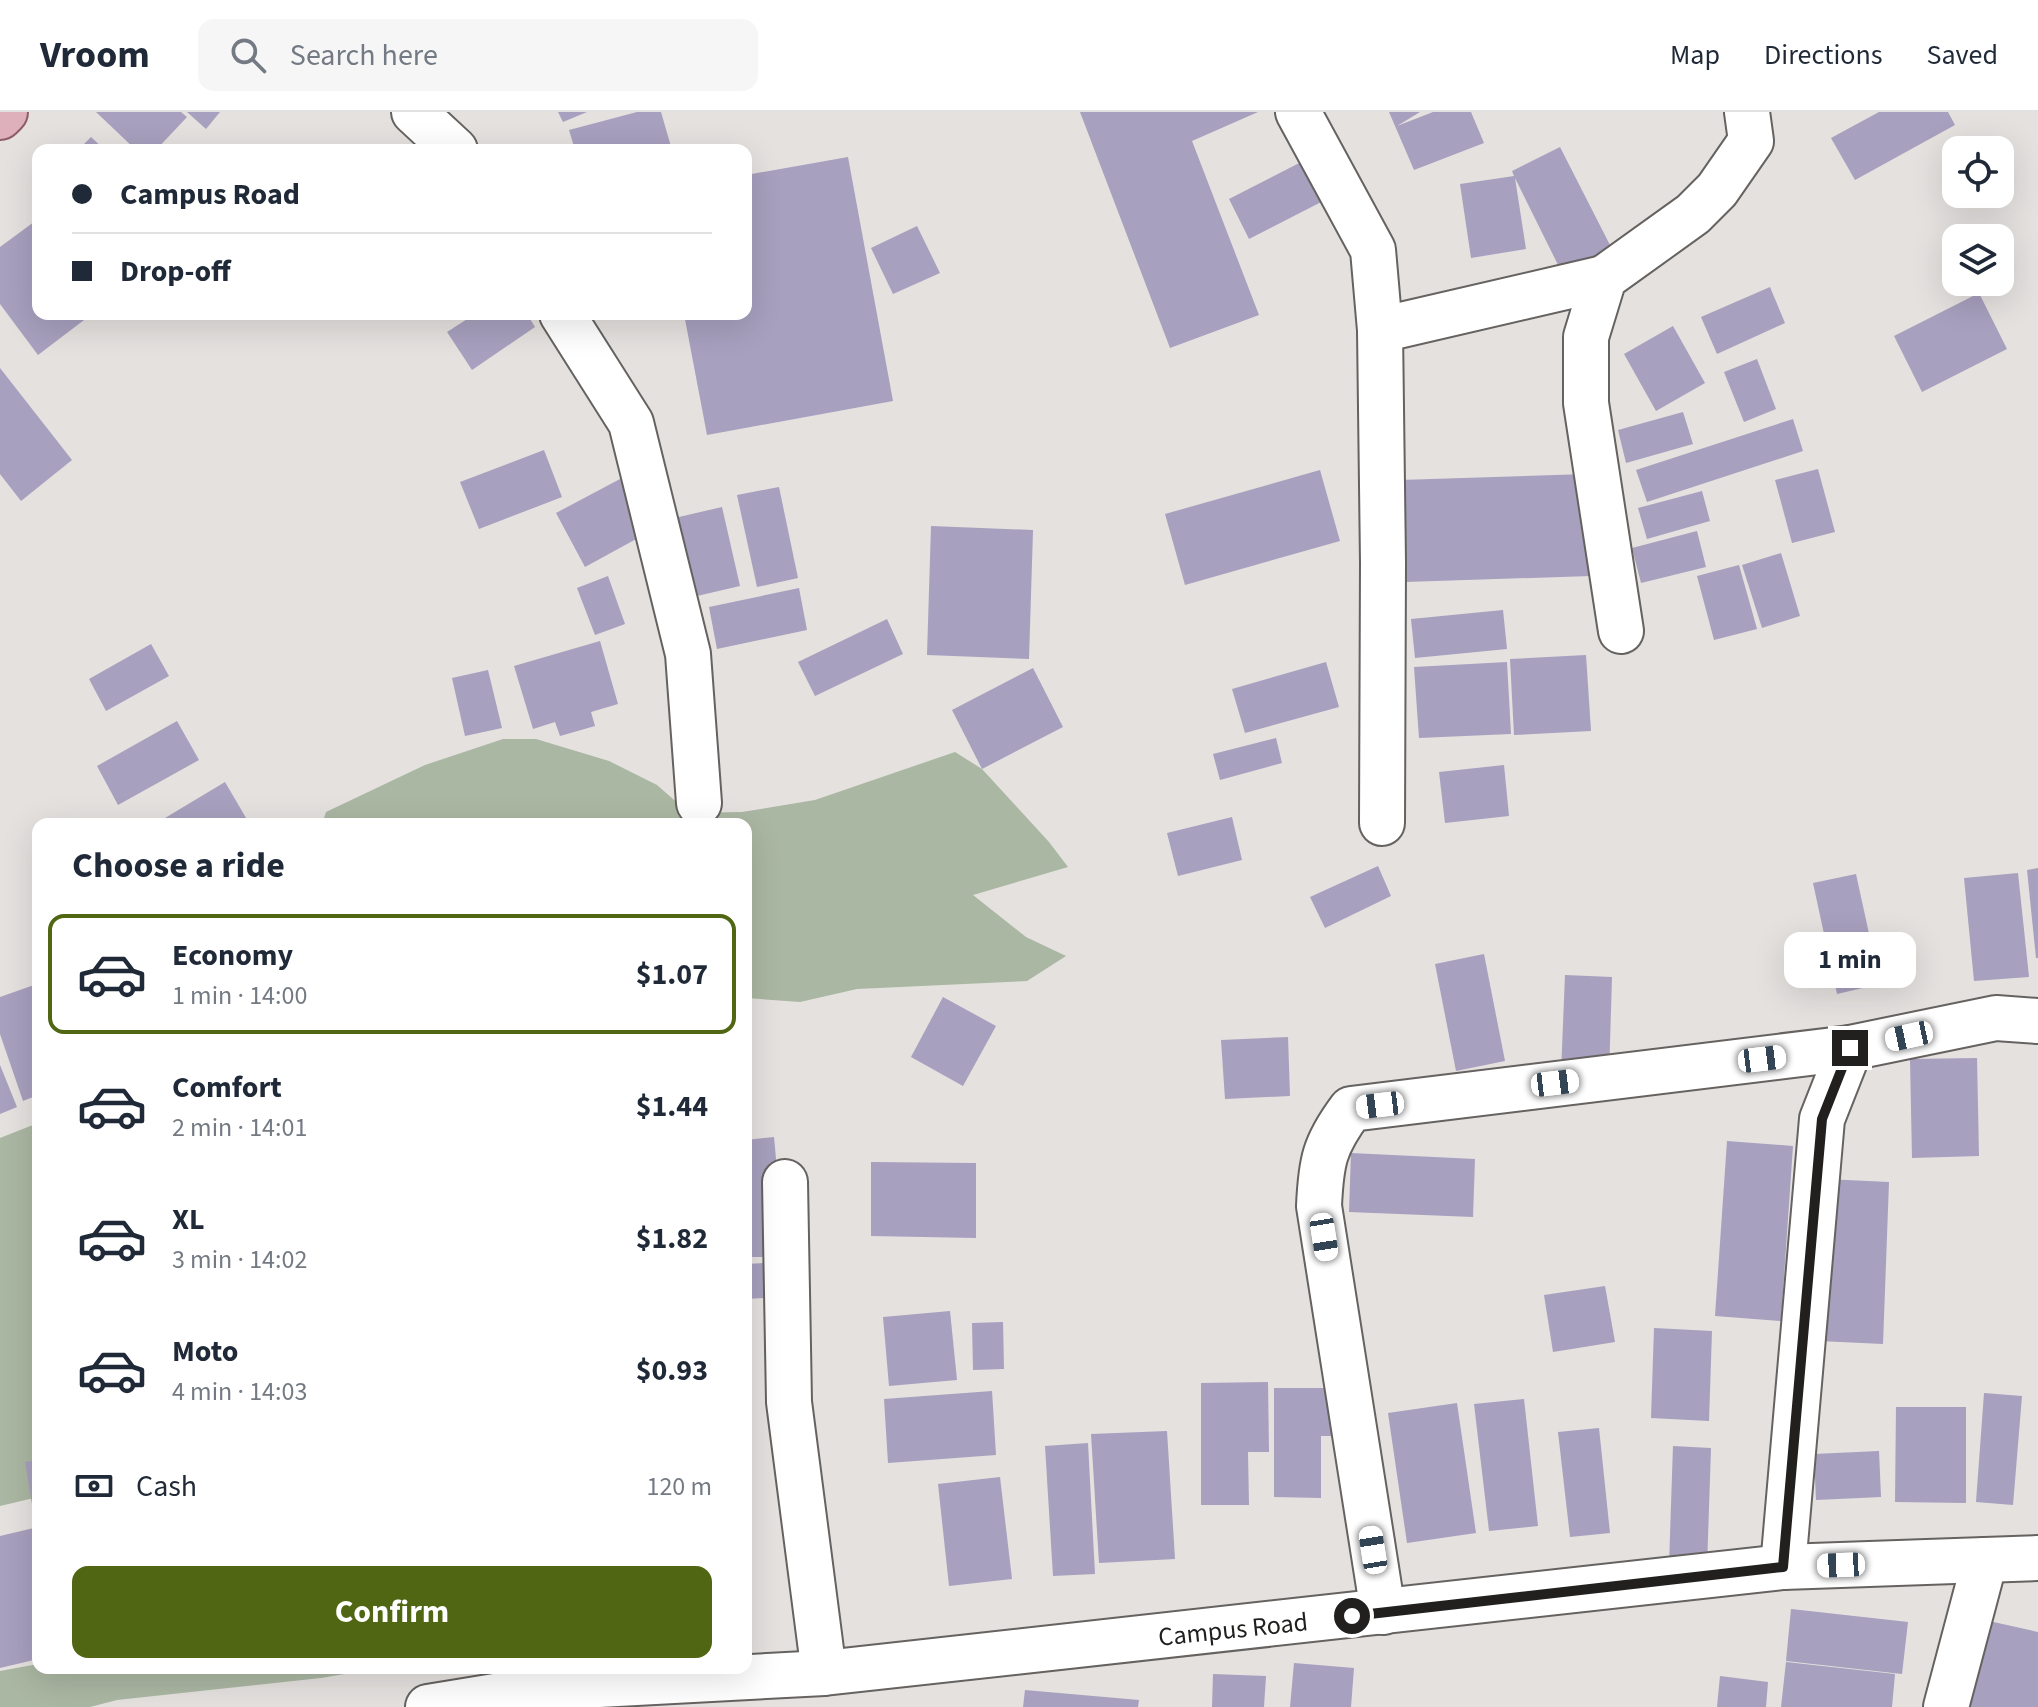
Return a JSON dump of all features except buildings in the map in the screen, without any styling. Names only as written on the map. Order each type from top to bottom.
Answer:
[{"type":"main road","points":[[0,117],[5,112]]},
{"type":"street","points":[[414,112],[449,144]]},
{"type":"street","points":[[1298,112],[1373,250],[1380,330],[1382,823]]},
{"type":"street","points":[[1380,330],[1604,278],[1693,214],[1717,190],[1751,141],[1747,112]]},
{"type":"street","points":[[1604,278],[1586,337],[1586,403],[1621,631]]},
{"type":"street","points":[[566,320],[631,423],[688,654],[699,803]]},
{"type":"street","points":[[1383,1612],[1319,1206],[1321,1163],[1335,1131],[1351,1109],[1850,1048],[1996,1018],[2038,1021]]},
{"type":"street","points":[[1783,1567],[1822,1119],[1850,1048]]},
{"type":"street","points":[[785,1182],[789,1402],[824,1673]]},
{"type":"street","name":"Campus Road","points":[[428,1707],[824,1673],[1783,1567],[2038,1558]]},
{"type":"street","points":[[1946,1707],[1985,1560]]},
{"type":"green space","points":[[503,739],[536,739],[609,761],[657,785],[689,813],[742,812],[815,800],[955,752],[982,769],[1068,867],[973,895],[1026,937],[1066,956],[1027,981],[857,989],[800,1002],[752,998],[752,818],[324,818],[326,812],[425,765]]},
{"type":"green space","points":[[32,1125],[32,1498],[0,1506],[0,1138]]},
{"type":"green space","points":[[32,1665],[32,1674],[345,1674],[117,1700],[90,1707],[0,1707],[0,1671]]},
{"type":"route","points":[[1352,1616],[1783,1567],[1822,1119],[1850,1048]]}]
